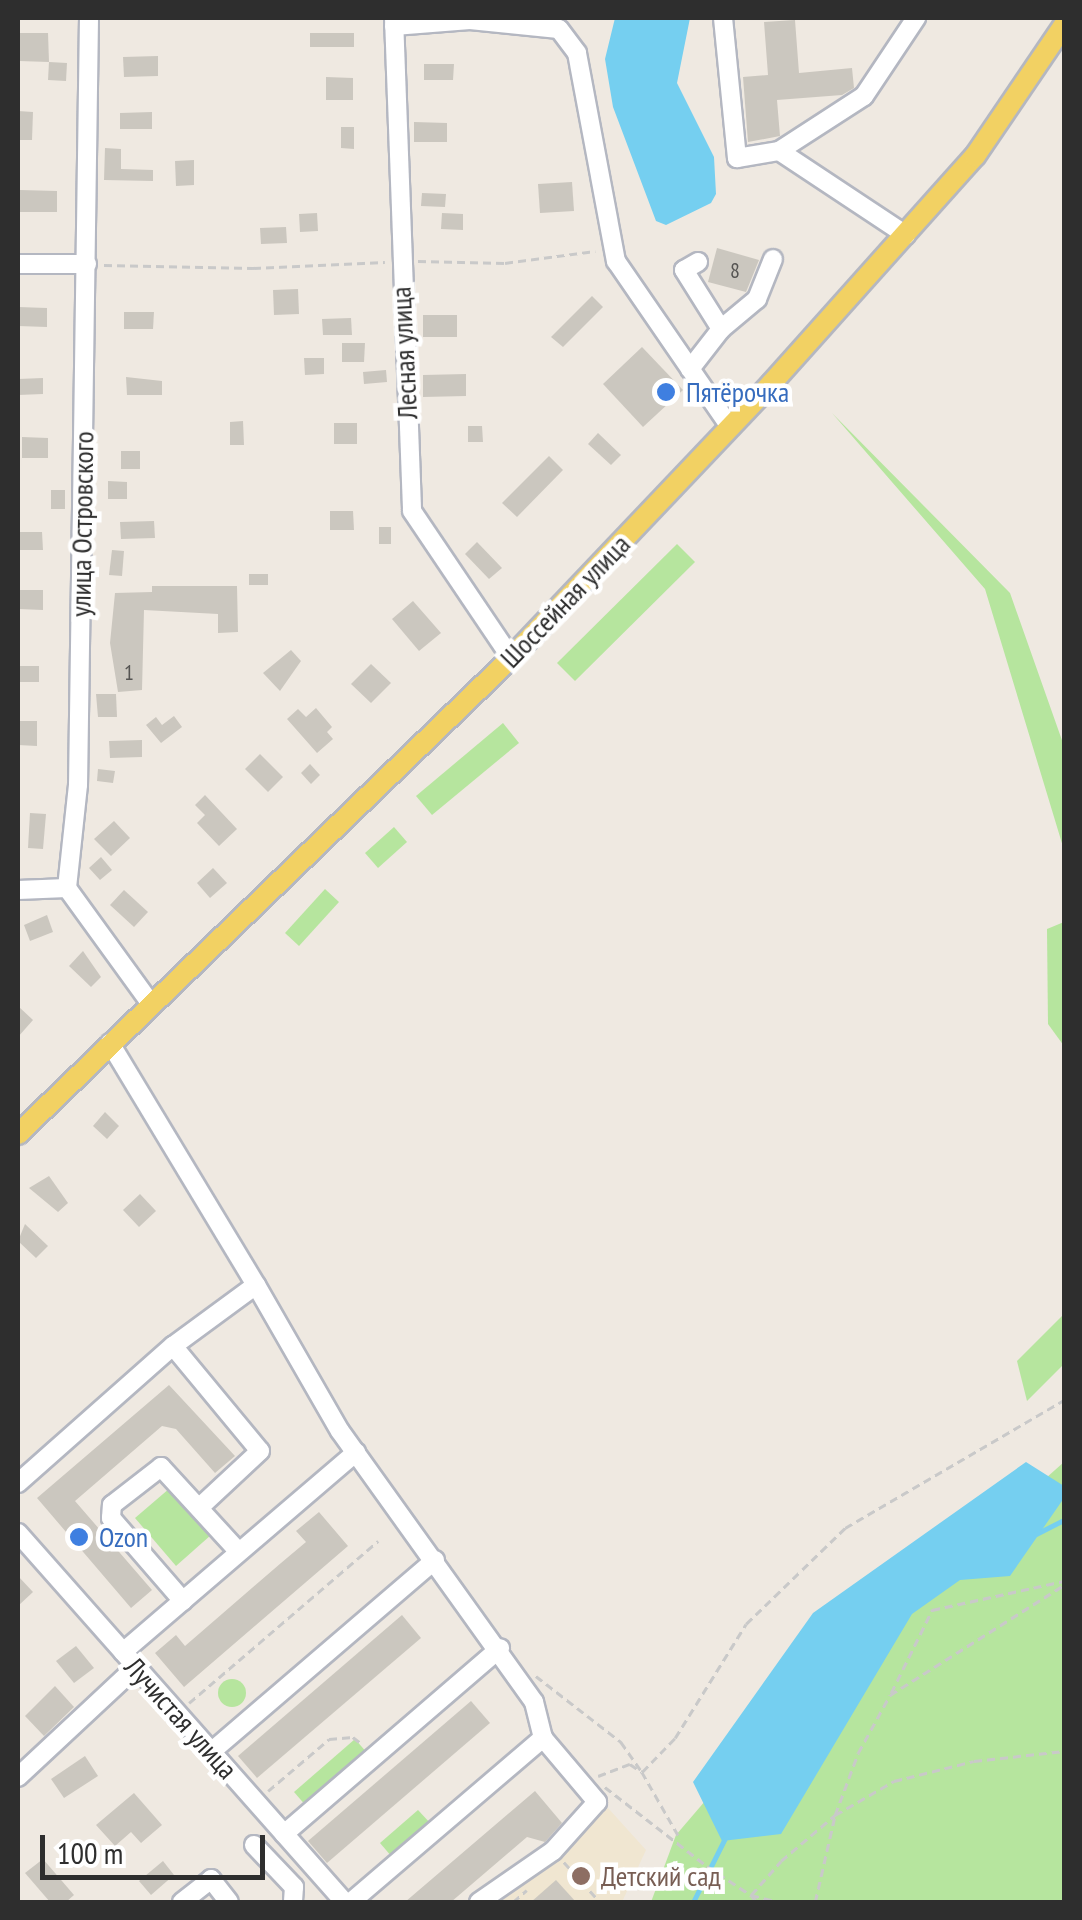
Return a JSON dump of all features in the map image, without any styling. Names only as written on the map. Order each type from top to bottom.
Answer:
[{"type":"main road","name":"Шоссейная улица","points":[[18,1134],[510,658],[730,428],[906,235],[996,128],[1064,25]]},
{"type":"street","name":"улица Островского","points":[[68,888],[78,785],[89,18]]},
{"type":"street","points":[[724,18],[737,158],[778,152],[864,96],[916,18]]},
{"type":"street","points":[[394,22],[470,20],[558,29],[577,54],[616,261],[730,428]]},
{"type":"street","name":"Лесная улица","points":[[394,22],[399,261],[412,512],[510,658]]},
{"type":"street","points":[[778,152],[906,235]]},
{"type":"street","points":[[690,369],[721,329],[757,299],[773,259]]},
{"type":"street","points":[[698,262],[684,270],[721,329]]},
{"type":"street","points":[[18,264],[87,264]]},
{"type":"street","points":[[18,890],[68,888],[151,1004]]},
{"type":"street","points":[[110,1043],[356,1452],[500,1648],[534,1702],[543,1738],[595,1796],[594,1809],[552,1851],[479,1902]]},
{"type":"street","points":[[18,1483],[173,1346],[256,1286]]},
{"type":"street","points":[[173,1346],[260,1451],[200,1506]]},
{"type":"street","points":[[18,1777],[183,1601],[356,1452]]},
{"type":"street","points":[[183,1601],[110,1511],[161,1467],[239,1552]]},
{"type":"street","name":"Лучистая улица","points":[[18,1533],[348,1902]]},
{"type":"street","points":[[211,1752],[435,1560]]},
{"type":"street","points":[[284,1834],[500,1648]]},
{"type":"street","points":[[348,1902],[543,1738]]},
{"type":"street","points":[[254,1845],[294,1887],[293,1902]]},
{"type":"street","points":[[182,1902],[211,1879],[229,1902]]},
{"type":"path","points":[[87,264],[254,268],[399,261],[505,263],[604,249],[616,261]]},
{"type":"path","points":[[642,1772],[675,1738],[746,1624],[845,1528],[1064,1400]]},
{"type":"path","points":[[177,1713],[378,1541]]},
{"type":"path","points":[[890,1695],[1064,1583]]},
{"type":"path","points":[[814,1902],[835,1815],[932,1610],[1064,1583]]},
{"type":"path","points":[[528,1669],[620,1742],[642,1772],[684,1846]]},
{"type":"path","points":[[255,1802],[328,1739],[356,1737],[374,1756]]},
{"type":"path","points":[[752,1895],[835,1815],[894,1781],[974,1761],[1064,1751]]},
{"type":"path","points":[[584,1784],[630,1764],[642,1772]]},
{"type":"path","points":[[584,1784],[610,1788],[752,1895],[779,1902]]},
{"type":"path","points":[[558,1863],[568,1864],[600,1902]]},
{"type":"path","points":[[512,1902],[536,1883]]},
{"type":"path","points":[[752,1895],[756,1902]]},
{"type":"shaded area","name":"Детский сад","points":[[608,1808],[646,1850],[622,1902],[498,1902]]},
{"type":"green space","points":[[832,413],[1010,593],[1064,746],[1064,850],[985,589]]},
{"type":"green space","points":[[677,544],[695,562],[575,681],[557,663]]},
{"type":"green space","points":[[503,723],[519,743],[432,815],[416,796]]},
{"type":"green space","points":[[394,827],[407,842],[378,868],[365,853]]},
{"type":"green space","points":[[325,889],[339,902],[299,946],[285,933]]},
{"type":"green space","points":[[1064,922],[1064,1046],[1048,1024],[1047,929]]},
{"type":"green space","points":[[1064,1314],[1064,1364],[1027,1401],[1017,1361]]},
{"type":"green space","points":[[1064,1462],[1064,1902],[651,1902],[676,1835],[777,1717]]},
{"type":"green space","points":[[170,1488],[211,1535],[176,1566],[135,1518]]},
{"type":"green space","points":[[232,1679],[242,1683],[246,1693],[242,1703],[232,1707],[222,1703],[218,1693],[222,1683]]},
{"type":"green space","points":[[355,1739],[368,1754],[307,1807],[294,1792]]},
{"type":"green space","points":[[418,1810],[431,1824],[392,1857],[380,1843]]},
{"type":"water","points":[[615,18],[690,18],[677,83],[714,157],[716,194],[711,203],[666,225],[656,221],[613,107],[605,59]]},
{"type":"water","points":[[1026,1462],[1064,1486],[1064,1498],[1010,1576],[960,1580],[912,1614],[781,1834],[722,1841],[693,1782],[813,1613]]},
{"type":"building","points":[[795,20],[799,73],[852,68],[854,88],[842,95],[777,100],[780,136],[748,142],[743,77],[768,75],[764,22]]},
{"type":"building","points":[[19,33],[48,33],[49,62],[19,61]]},
{"type":"building","points":[[310,33],[354,33],[354,47],[310,47]]},
{"type":"building","points":[[158,56],[158,76],[124,77],[123,57]]},
{"type":"building","points":[[49,62],[67,63],[66,81],[48,80]]},
{"type":"building","points":[[424,64],[454,64],[453,80],[424,80]]},
{"type":"building","points":[[326,77],[353,78],[353,100],[326,100]]},
{"type":"building","points":[[18,111],[33,112],[32,140],[18,140]]},
{"type":"building","points":[[152,112],[152,129],[120,129],[120,113]]},
{"type":"building","points":[[414,122],[447,123],[447,142],[414,142]]},
{"type":"building","points":[[341,127],[354,127],[354,149],[341,148]]},
{"type":"building","points":[[105,148],[121,149],[121,169],[153,170],[153,181],[104,180]]},
{"type":"building","points":[[194,160],[194,185],[176,186],[175,161]]},
{"type":"building","points":[[572,182],[574,211],[540,213],[538,184]]},
{"type":"building","points":[[20,190],[57,191],[57,212],[20,212]]},
{"type":"building","points":[[422,193],[446,194],[445,207],[421,206]]},
{"type":"building","points":[[317,213],[318,231],[300,232],[299,214]]},
{"type":"building","points":[[442,213],[463,214],[463,230],[441,229]]},
{"type":"building","points":[[286,227],[287,243],[261,244],[260,228]]},
{"type":"building","points":[[717,248],[759,260],[746,292],[708,282]]},
{"type":"building","points":[[298,289],[299,314],[274,315],[273,290]]},
{"type":"building","points":[[592,296],[603,307],[563,347],[551,337]]},
{"type":"building","points":[[18,307],[47,308],[47,327],[18,326]]},
{"type":"building","points":[[124,312],[154,312],[153,329],[124,329]]},
{"type":"building","points":[[423,315],[457,315],[457,337],[423,337]]},
{"type":"building","points":[[351,318],[352,335],[323,335],[322,319]]},
{"type":"building","points":[[342,343],[365,343],[364,362],[342,362]]},
{"type":"building","points":[[642,347],[683,390],[643,427],[603,384]]},
{"type":"building","points":[[304,358],[324,358],[324,374],[305,375]]},
{"type":"building","points":[[386,370],[387,382],[364,384],[363,372]]},
{"type":"building","points":[[466,374],[466,396],[423,397],[423,375]]},
{"type":"building","points":[[126,377],[162,381],[162,395],[127,395]]},
{"type":"building","points":[[43,378],[43,394],[18,395],[18,379]]},
{"type":"building","points":[[243,421],[244,445],[230,445],[230,422]]},
{"type":"building","points":[[334,423],[357,423],[357,444],[334,444]]},
{"type":"building","points":[[468,426],[482,426],[483,442],[468,442]]},
{"type":"building","points":[[598,433],[621,455],[611,465],[588,444]]},
{"type":"building","points":[[22,437],[48,438],[48,458],[22,458]]},
{"type":"building","points":[[121,451],[140,451],[140,469],[121,469]]},
{"type":"building","points":[[549,456],[563,470],[517,517],[502,503]]},
{"type":"building","points":[[108,481],[127,482],[127,499],[108,499]]},
{"type":"building","points":[[51,490],[65,490],[65,509],[51,509]]},
{"type":"building","points":[[330,511],[353,511],[354,530],[330,530]]},
{"type":"building","points":[[154,521],[155,538],[121,539],[120,522]]},
{"type":"building","points":[[379,527],[391,527],[391,544],[379,544]]},
{"type":"building","points":[[18,532],[42,532],[43,550],[18,550]]},
{"type":"building","points":[[477,542],[502,568],[489,579],[465,554]]},
{"type":"building","points":[[112,550],[124,551],[122,576],[109,575]]},
{"type":"building","points":[[249,574],[268,574],[268,585],[249,585]]},
{"type":"building","points":[[152,586],[237,586],[238,632],[218,633],[218,614],[144,610],[142,690],[118,692],[110,643],[115,593],[152,592]]},
{"type":"building","points":[[18,590],[43,590],[43,610],[18,609]]},
{"type":"building","points":[[413,601],[441,633],[419,651],[392,619]]},
{"type":"building","points":[[291,650],[301,661],[280,691],[263,673]]},
{"type":"building","points":[[371,664],[391,683],[371,703],[351,684]]},
{"type":"building","points":[[18,666],[39,666],[39,682],[18,682]]},
{"type":"building","points":[[96,694],[116,694],[117,717],[98,717]]},
{"type":"building","points":[[316,708],[332,727],[327,732],[333,739],[317,753],[287,719],[298,709],[306,717]]},
{"type":"building","points":[[174,716],[182,727],[161,743],[146,725],[156,717],[162,725]]},
{"type":"building","points":[[18,721],[37,721],[37,746],[18,745]]},
{"type":"building","points":[[142,740],[142,757],[110,758],[109,741]]},
{"type":"building","points":[[260,754],[283,777],[268,792],[245,769]]},
{"type":"building","points":[[310,764],[320,775],[311,784],[301,773]]},
{"type":"building","points":[[98,769],[115,771],[113,783],[97,781]]},
{"type":"building","points":[[205,795],[237,829],[219,846],[197,823],[205,815],[195,805]]},
{"type":"building","points":[[30,813],[46,814],[43,849],[28,848]]},
{"type":"building","points":[[114,821],[130,838],[111,856],[94,839]]},
{"type":"building","points":[[101,857],[112,870],[100,880],[89,868]]},
{"type":"building","points":[[213,868],[227,883],[210,898],[197,883]]},
{"type":"building","points":[[124,890],[148,912],[134,927],[110,905]]},
{"type":"building","points":[[47,915],[53,932],[30,941],[24,925]]},
{"type":"building","points":[[83,951],[101,977],[91,987],[69,966]]},
{"type":"building","points":[[18,1006],[33,1020],[18,1037]]},
{"type":"building","points":[[105,1112],[119,1126],[107,1139],[93,1126]]},
{"type":"building","points":[[49,1176],[68,1203],[58,1212],[29,1188]]},
{"type":"building","points":[[140,1194],[156,1211],[139,1227],[123,1210]]},
{"type":"building","points":[[25,1224],[48,1246],[36,1258],[18,1241]]},
{"type":"building","points":[[169,1385],[235,1456],[215,1473],[176,1429],[162,1426],[75,1501],[152,1590],[131,1608],[37,1498]]},
{"type":"building","points":[[319,1512],[348,1546],[184,1687],[155,1653],[176,1635],[185,1646],[306,1542],[296,1531]]},
{"type":"building","points":[[18,1576],[33,1592],[18,1606]]},
{"type":"building","points":[[402,1615],[421,1638],[257,1778],[238,1756]]},
{"type":"building","points":[[76,1646],[94,1668],[74,1683],[56,1661]]},
{"type":"building","points":[[55,1686],[74,1707],[44,1736],[25,1716]]},
{"type":"building","points":[[471,1701],[490,1723],[327,1863],[308,1841]]},
{"type":"building","points":[[85,1756],[98,1776],[64,1798],[51,1779]]},
{"type":"building","points":[[535,1791],[562,1823],[545,1842],[527,1837],[451,1902],[405,1902]]},
{"type":"building","points":[[134,1793],[162,1825],[141,1843],[131,1832],[115,1846],[96,1825]]},
{"type":"building","points":[[43,1859],[74,1895],[66,1902],[50,1902],[25,1873]]},
{"type":"building","points":[[163,1861],[174,1875],[151,1895],[139,1881]]},
{"type":"building","points":[[556,1880],[576,1902],[531,1902]]},
{"type":"waterway","points":[[1036,1534],[1064,1520]]},
{"type":"waterway","points":[[693,1902],[726,1836]]},
{"type":"place","name":"Пятёрочка","points":[[666,392]]},
{"type":"place","name":"Ozon","points":[[79,1537]]},
{"type":"place","name":"Детский сад","points":[[581,1876]]}]
